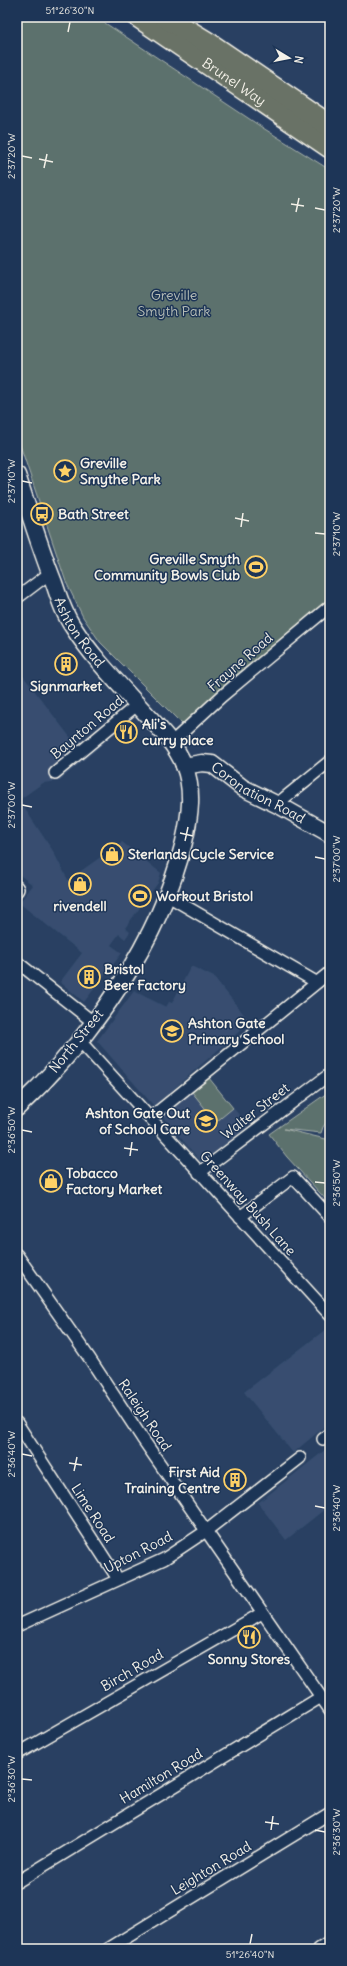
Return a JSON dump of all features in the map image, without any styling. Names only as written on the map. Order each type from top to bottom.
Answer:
[{"type":"highway","name":"Brunel Way","points":[[139,17],[329,141]]},
{"type":"highway","name":"Brunel Way","points":[[166,17],[208,43],[309,112],[329,141]]},
{"type":"highway","points":[[182,17],[208,43]]},
{"type":"highway","points":[[309,112],[330,121]]},
{"type":"main road","name":"Ashton Road","points":[[17,475],[21,505],[73,628],[93,655],[138,704],[171,744],[184,766]]},
{"type":"main road","name":"Coronation Road","points":[[184,766],[202,763],[212,764],[243,788],[277,804],[330,834]]},
{"type":"main road","name":"North Street","points":[[17,1108],[56,1068],[93,1022],[137,958],[153,929],[168,896],[181,854],[190,812],[190,790],[184,766]]},
{"type":"street","points":[[17,598],[50,572]]},
{"type":"street","name":"Frayne Road","points":[[171,744],[222,696],[330,606]]},
{"type":"street","name":"Baynton Road","points":[[55,773],[138,704]]},
{"type":"street","points":[[277,804],[330,762]]},
{"type":"street","points":[[168,896],[316,982]]},
{"type":"street","points":[[17,962],[93,1022]]},
{"type":"street","points":[[150,1118],[330,972]]},
{"type":"street","name":"Greenway Bush Lane","points":[[79,1040],[199,1173],[328,1308]]},
{"type":"street","name":"Walter Street","points":[[199,1173],[330,1074]]},
{"type":"street","points":[[240,1217],[293,1177],[330,1217]]},
{"type":"street","name":"Raleigh Road","points":[[17,1255],[90,1359],[262,1613],[330,1710]]},
{"type":"street","name":"Lime Road","points":[[17,1423],[118,1579]]},
{"type":"street","name":"Upton Road","points":[[18,1623],[164,1559],[206,1531],[300,1458]]},
{"type":"street","name":"Birch Road","points":[[17,1754],[262,1613]]},
{"type":"street","name":"Hamilton Road","points":[[17,1882],[322,1697]]},
{"type":"street","name":"Leighton Road","points":[[108,1949],[330,1813]]},
{"type":"street","points":[[319,1949],[330,1942]]},
{"type":"shaded area","points":[[17,668],[80,750],[99,733],[106,741],[59,781],[43,783],[19,800],[53,851],[68,880],[122,842],[161,873],[158,883],[125,928],[130,932],[125,939],[119,934],[111,945],[122,953],[84,1002],[60,982],[82,953],[19,903],[33,885],[17,871]]},
{"type":"shaded area","name":"Ashton Gate Primary School","points":[[191,966],[214,977],[250,1022],[154,1106],[97,1041],[134,991],[166,1007],[169,1002],[172,1003]]},
{"type":"shaded area","name":"Ashton Gate Out of School Care","points":[[209,1078],[248,1126],[202,1163],[163,1117]]},
{"type":"shaded area","points":[[330,1326],[330,1422],[293,1453],[244,1392]]},
{"type":"shaded area","points":[[330,1446],[330,1505],[286,1540],[258,1503]]},
{"type":"green space","name":"Greville Smyth Park","points":[[17,17],[96,17],[263,128],[330,170],[330,598],[230,680],[184,726],[100,642],[83,617],[66,582],[17,436]]},
{"type":"green space","points":[[209,1078],[233,1108],[216,1122],[192,1092]]},
{"type":"green space","points":[[330,1091],[330,1117],[321,1133],[284,1129],[330,1140],[330,1204],[287,1157],[269,1134]]},
{"type":"place","name":"Greville Smythe Park","points":[[65,471]]},
{"type":"place","name":"Bath Street","points":[[42,514]]},
{"type":"place","name":"Greville Smyth Community Bowls Club","points":[[256,567]]},
{"type":"place","name":"Signmarket","points":[[66,664]]},
{"type":"place","name":"Ali's curry place","points":[[126,732]]},
{"type":"place","name":"Sterlands Cycle Service","points":[[112,854]]},
{"type":"place","name":"rivendell","points":[[80,884]]},
{"type":"place","name":"Workout Bristol","points":[[140,896]]},
{"type":"place","name":"Bristol Beer Factory","points":[[89,977]]},
{"type":"place","name":"Ashton Gate Primary School","points":[[172,1031]]},
{"type":"place","name":"Ashton Gate Out of School Care","points":[[206,1121]]},
{"type":"place","name":"Tobacco Factory Market","points":[[51,1181]]},
{"type":"place","name":"First Aid Training Centre","points":[[235,1480]]},
{"type":"place","name":"Sonny Stores","points":[[249,1637]]}]
